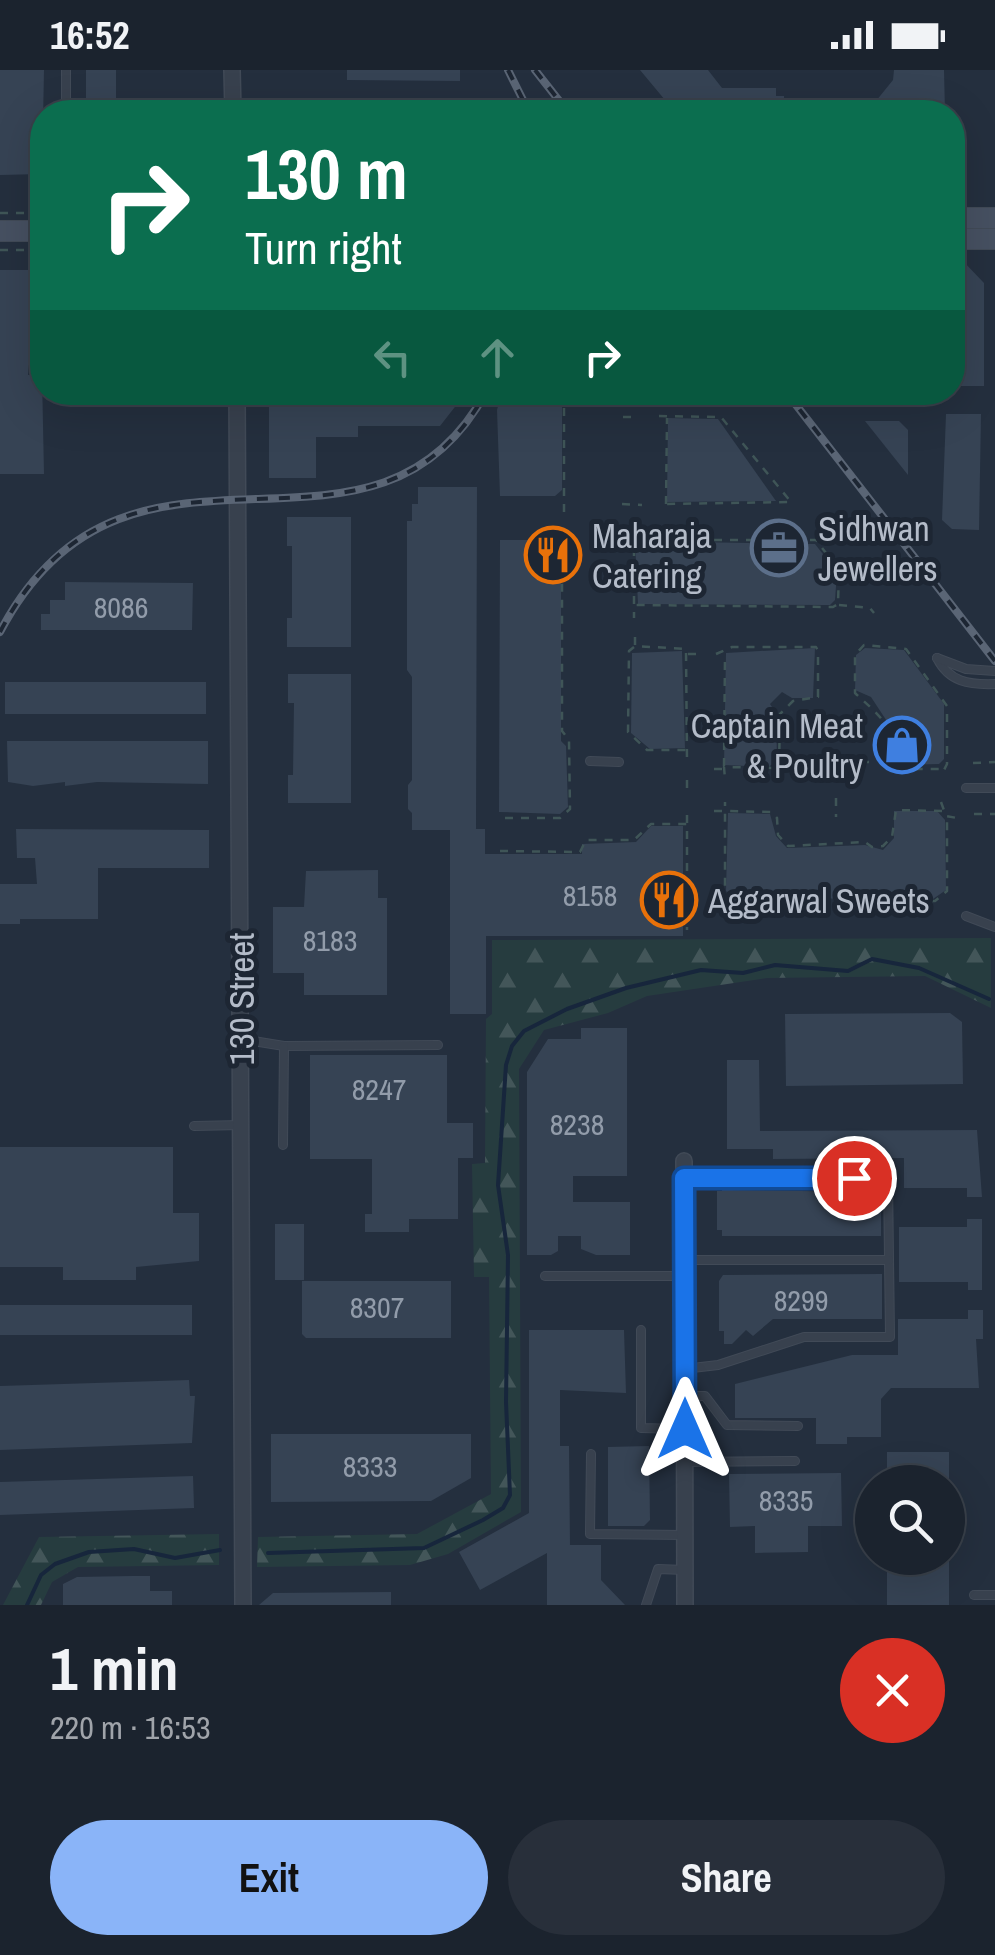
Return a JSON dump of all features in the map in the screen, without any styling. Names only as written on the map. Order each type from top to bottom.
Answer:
[{"type":"main road","points":[[965,218],[995,218]]},
{"type":"main road","points":[[0,231],[30,231]]},
{"type":"main road","points":[[965,239],[995,240]]},
{"type":"street","points":[[232,70],[233,100]]},
{"type":"street","name":"130 Street","points":[[237,405],[243,1605]]},
{"type":"street","points":[[684,1161],[685,1605]]},
{"type":"lane","points":[[66,70],[66,100]]},
{"type":"lane","points":[[995,671],[966,669],[937,658],[950,675],[966,684],[995,684]]},
{"type":"lane","points":[[590,761],[620,762]]},
{"type":"lane","points":[[966,788],[995,788]]},
{"type":"lane","points":[[966,916],[995,927]]},
{"type":"lane","points":[[241,1040],[284,1046],[438,1045]]},
{"type":"lane","points":[[283,1145],[284,1046]]},
{"type":"lane","points":[[194,1126],[241,1126]]},
{"type":"lane","points":[[684,1178],[888,1178],[890,1337],[804,1337],[718,1365],[684,1369]]},
{"type":"lane","points":[[545,1276],[889,1260]]},
{"type":"lane","points":[[641,1330],[641,1428],[685,1429]]},
{"type":"lane","points":[[684,1396],[706,1396],[727,1425],[798,1426]]},
{"type":"lane","points":[[591,1454],[590,1534],[685,1534]]},
{"type":"lane","points":[[685,1462],[795,1461]]},
{"type":"lane","points":[[646,1605],[658,1570],[685,1570]]},
{"type":"lane","points":[[974,1594],[995,1595]]},
{"type":"path","points":[[0,213],[30,213]]},
{"type":"path","points":[[0,250],[30,250]]},
{"type":"path","points":[[564,405],[564,512]]},
{"type":"path","points":[[623,416],[633,416],[632,407]]},
{"type":"path","points":[[659,416],[721,417],[791,502],[660,504]]},
{"type":"path","points":[[666,504],[667,416]]},
{"type":"path","points":[[622,504],[642,505]]},
{"type":"path","points":[[632,505],[632,514]]},
{"type":"path","points":[[815,530],[816,540],[839,570],[838,604]]},
{"type":"path","points":[[505,818],[560,818],[570,809],[568,740],[562,731],[562,539],[558,532]]},
{"type":"path","points":[[634,532],[634,618]]},
{"type":"path","points":[[634,540],[816,540]]},
{"type":"path","points":[[634,606],[838,604],[870,608],[874,613]]},
{"type":"path","points":[[635,637],[635,646]]},
{"type":"path","points":[[687,750],[647,750],[628,732],[629,651],[635,646],[682,646],[686,654],[687,750],[687,761]]},
{"type":"path","points":[[725,779],[725,648],[816,646],[818,696],[794,701],[780,714],[779,768]]},
{"type":"path","points":[[893,763],[894,740],[889,728],[868,700],[855,693],[855,655],[864,646],[906,649],[942,696],[947,706],[947,762],[941,776]]},
{"type":"path","points":[[686,654],[697,654]]},
{"type":"path","points":[[716,654],[724,654]]},
{"type":"path","points":[[804,768],[843,768],[849,762],[868,762]]},
{"type":"path","points":[[884,762],[898,768],[941,770]]},
{"type":"path","points":[[947,762],[954,762]]},
{"type":"path","points":[[974,762],[995,762]]},
{"type":"path","points":[[835,768],[835,778]]},
{"type":"path","points":[[714,770],[788,769]]},
{"type":"path","points":[[687,780],[687,796]]},
{"type":"path","points":[[836,798],[836,817]]},
{"type":"path","points":[[725,802],[724,892],[735,900],[934,900],[947,891],[947,816]]},
{"type":"path","points":[[941,802],[942,811],[957,818]]},
{"type":"path","points":[[714,811],[771,812],[777,818],[778,835],[788,846],[836,842],[883,846],[892,837],[896,810],[942,811]]},
{"type":"path","points":[[974,814],[995,814]]},
{"type":"path","points":[[687,815],[687,930]]},
{"type":"path","points":[[500,851],[580,852],[586,840],[634,840],[651,824],[687,824]]},
{"type":"path","points":[[836,832],[836,842]]},
{"type":"green space","points":[[991,938],[991,1008],[925,976],[767,978],[647,996],[608,1013],[544,1030],[519,1069],[521,1512],[448,1554],[410,1565],[257,1567],[258,1537],[417,1534],[491,1494],[489,1277],[474,1277],[472,1164],[485,1163],[486,1019],[492,1014],[492,940]]},
{"type":"green space","points":[[219,1534],[219,1565],[78,1567],[52,1582],[41,1605],[3,1605],[39,1537]]},
{"type":"building","points":[[0,70],[44,70],[43,100],[30,100],[30,174],[0,175]]},
{"type":"building","points":[[86,70],[116,70],[116,100],[86,100]]},
{"type":"building","points":[[347,70],[460,70],[460,81],[347,80]]},
{"type":"building","points":[[640,70],[708,70],[722,88],[776,88],[776,96],[784,96],[784,100],[665,100]]},
{"type":"building","points":[[894,70],[944,70],[945,100],[877,100],[893,80]]},
{"type":"building","points":[[349,98],[349,100],[261,100]]},
{"type":"building","points":[[965,263],[984,283],[984,386],[965,386]]},
{"type":"building","points":[[0,270],[28,270],[30,405],[43,405],[44,474],[0,474]]},
{"type":"building","points":[[269,405],[456,405],[440,426],[358,426],[358,437],[316,437],[316,478],[269,478]]},
{"type":"building","points":[[498,405],[562,405],[562,490],[555,496],[500,496]]},
{"type":"building","points":[[946,414],[981,414],[979,530],[952,529],[942,520]]},
{"type":"building","points":[[668,418],[718,419],[776,501],[667,502]]},
{"type":"building","points":[[865,421],[899,421],[908,430],[908,475]]},
{"type":"building","points":[[418,487],[477,487],[476,829],[485,829],[485,854],[582,854],[582,844],[636,842],[651,826],[683,826],[683,936],[486,936],[486,1014],[450,1014],[450,830],[412,830],[412,813],[408,809],[408,785],[412,780],[412,677],[407,670],[407,521],[412,521],[412,504],[418,504]]},
{"type":"building","points":[[287,517],[351,517],[351,647],[287,647],[287,618],[292,618],[292,546],[287,546]]},
{"type":"building","points":[[500,540],[561,540],[561,741],[566,746],[568,807],[560,814],[499,812]]},
{"type":"building","points":[[635,541],[815,544],[837,572],[835,600],[830,605],[638,604]]},
{"type":"building","points":[[65,582],[193,583],[192,630],[41,630],[41,614],[50,614],[50,600],[65,600]]},
{"type":"building","points":[[815,648],[813,698],[792,698],[782,692],[770,704],[776,713],[777,759],[769,767],[724,765],[726,653]]},
{"type":"building","points":[[865,648],[904,650],[944,704],[944,759],[939,764],[899,765],[894,732],[871,697],[855,690],[856,655]]},
{"type":"building","points":[[682,651],[685,748],[650,749],[631,733],[632,653]]},
{"type":"building","points":[[288,674],[351,674],[351,803],[288,803],[288,775],[293,775],[294,703],[288,703]]},
{"type":"building","points":[[5,682],[206,682],[206,714],[5,714]]},
{"type":"building","points":[[7,741],[208,741],[208,784],[97,782],[65,786],[65,782],[33,786],[8,782]]},
{"type":"building","points":[[894,811],[937,811],[945,820],[946,890],[933,899],[734,898],[726,891],[728,813],[770,814],[776,836],[787,848],[865,845],[883,850],[894,838]]},
{"type":"building","points":[[16,829],[209,830],[209,868],[98,868],[98,919],[20,919],[20,924],[0,924],[0,884],[37,884],[35,858],[17,858]]},
{"type":"building","points":[[378,870],[378,898],[387,898],[387,995],[304,995],[304,973],[273,973],[273,907],[304,907],[306,871]]},
{"type":"building","points":[[950,1013],[962,1022],[963,1084],[786,1086],[785,1014]]},
{"type":"building","points":[[581,1028],[627,1028],[627,1176],[573,1176],[573,1202],[630,1202],[630,1255],[596,1255],[581,1249],[581,1236],[558,1236],[558,1251],[551,1255],[527,1255],[527,1072],[548,1039],[581,1039]]},
{"type":"building","points":[[310,1055],[447,1055],[447,1123],[473,1123],[473,1158],[458,1158],[458,1219],[409,1219],[409,1232],[365,1232],[365,1214],[372,1214],[372,1159],[310,1159]]},
{"type":"building","points":[[727,1060],[759,1060],[760,1131],[977,1130],[982,1197],[967,1197],[967,1188],[904,1188],[904,1158],[773,1159],[773,1149],[727,1149]]},
{"type":"building","points":[[0,1147],[173,1147],[173,1213],[199,1213],[199,1261],[136,1267],[136,1280],[63,1280],[63,1267],[0,1267]]},
{"type":"building","points":[[722,1186],[731,1186],[731,1190],[881,1192],[881,1236],[722,1236],[722,1230],[717,1230],[717,1191],[722,1191]]},
{"type":"building","points":[[967,1219],[982,1219],[982,1290],[968,1290],[968,1282],[899,1282],[899,1227],[967,1227]]},
{"type":"building","points":[[275,1224],[304,1224],[304,1280],[275,1280]]},
{"type":"building","points":[[882,1274],[882,1319],[773,1319],[753,1336],[746,1330],[732,1344],[724,1344],[724,1331],[719,1331],[719,1281],[723,1275]]},
{"type":"building","points":[[302,1281],[451,1281],[451,1338],[306,1338],[302,1334]]},
{"type":"building","points":[[0,1305],[192,1305],[192,1335],[0,1335]]},
{"type":"building","points":[[968,1310],[983,1310],[983,1339],[976,1339],[979,1388],[891,1388],[881,1399],[881,1437],[847,1437],[847,1444],[816,1444],[816,1418],[735,1418],[735,1384],[852,1355],[898,1355],[898,1319],[968,1319]]},
{"type":"building","points":[[529,1330],[624,1330],[626,1393],[560,1390],[560,1446],[569,1446],[570,1545],[601,1545],[601,1580],[625,1605],[547,1605],[547,1553],[480,1590],[459,1552],[529,1513]]},
{"type":"building","points":[[189,1380],[190,1396],[195,1396],[192,1443],[0,1450],[0,1386]]},
{"type":"building","points":[[271,1434],[471,1434],[471,1478],[431,1501],[271,1502]]},
{"type":"building","points":[[649,1446],[650,1520],[644,1526],[608,1526],[608,1447]]},
{"type":"building","points":[[887,1452],[949,1452],[949,1465],[887,1465]]},
{"type":"building","points":[[841,1473],[842,1526],[808,1526],[808,1552],[755,1553],[755,1526],[730,1527],[729,1474]]},
{"type":"building","points":[[193,1476],[194,1508],[0,1515],[0,1482]]},
{"type":"building","points":[[887,1575],[949,1575],[949,1605],[887,1605]]},
{"type":"building","points":[[150,1576],[150,1591],[172,1591],[172,1605],[63,1605],[63,1584],[77,1577]]},
{"type":"building","points":[[391,1592],[391,1605],[259,1605],[273,1593]]},
{"type":"waterway","points":[[268,1553],[424,1548],[503,1508],[510,1495],[506,1402],[508,1255],[498,1185],[506,1065],[512,1046],[524,1031],[567,1009],[626,988],[701,970],[743,973],[775,965],[848,971],[872,959],[919,968],[989,999]]},
{"type":"waterway","points":[[27,1605],[41,1575],[55,1564],[89,1552],[134,1549],[175,1558],[220,1550]]},
{"type":"railway","points":[[508,70],[523,100]]},
{"type":"railway","points":[[535,70],[559,100]]},
{"type":"railway","points":[[0,632],[53,560],[113,521],[180,504],[316,496],[380,484],[438,453],[476,405]]},
{"type":"railway","points":[[796,405],[995,661]]},
{"type":"place","name":"Sidhwan Jewellers","points":[[779,548]]},
{"type":"place","name":"Maharaja Catering","points":[[553,555]]},
{"type":"place","name":"Captain Meat & Poultry","points":[[902,745]]},
{"type":"place","name":"Aggarwal Sweets","points":[[669,900]]},
{"type":"route","points":[[685,1429],[684,1178],[854,1178]]}]
